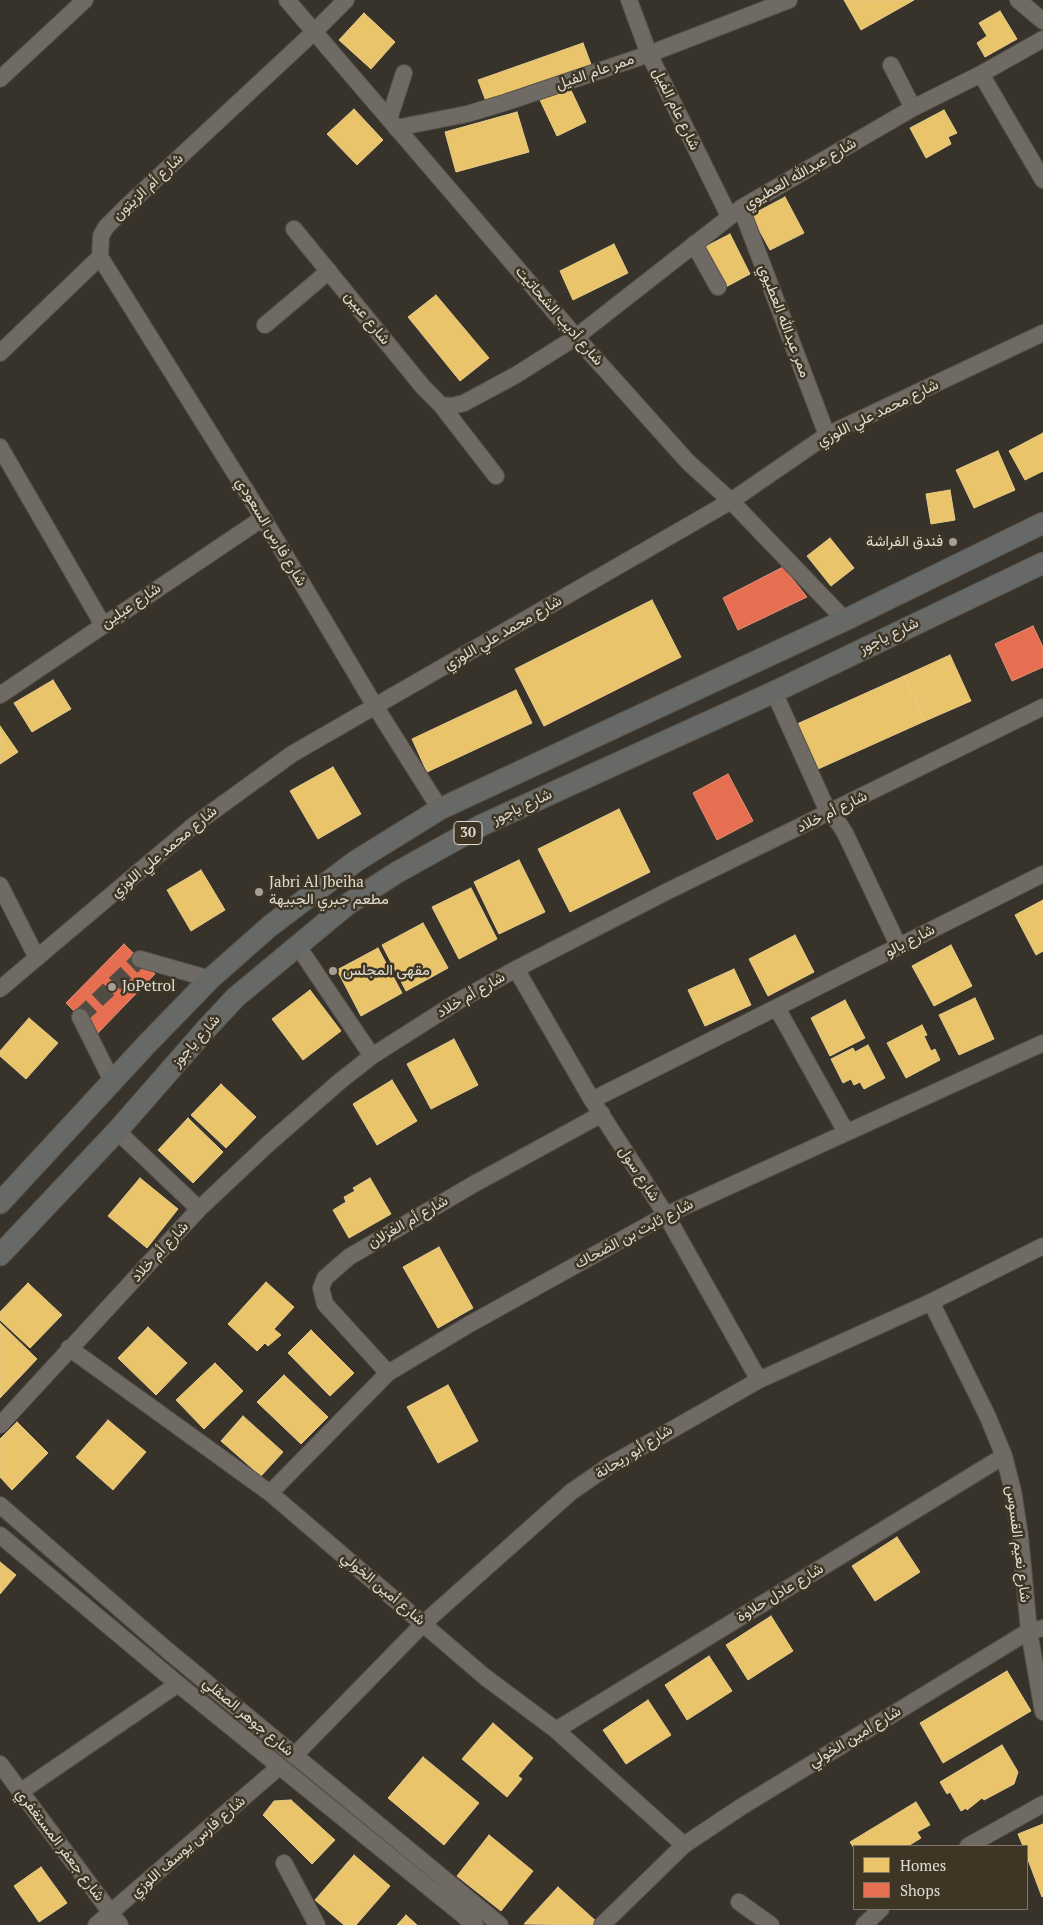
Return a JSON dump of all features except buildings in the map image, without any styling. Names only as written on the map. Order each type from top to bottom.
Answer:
[{"type":"main road","name":"30","points":[[0,1203],[112,1081],[210,980],[270,926],[356,861],[440,809],[845,620],[1043,524]]},
{"type":"main road","name":"شارع ياجوز","points":[[0,1256],[117,1131],[236,997],[348,904],[396,873],[474,830],[774,692],[1043,563]]},
{"type":"street","points":[[0,80],[85,0]]},
{"type":"street","name":"شارع أديب الشحاتيت","points":[[287,0],[576,337],[688,462],[731,501],[845,620]]},
{"type":"street","points":[[314,32],[346,0]]},
{"type":"street","name":"شارع عام الفيل","points":[[629,0],[649,54],[735,212]]},
{"type":"street","name":"ممر عام الفيل","points":[[393,123],[467,114],[649,54],[789,0]]},
{"type":"street","points":[[1018,0],[1043,21]]},
{"type":"street","name":"شارع أم الزيتون","points":[[100,257],[101,236],[106,227],[314,32]]},
{"type":"street","name":"شارع عبدالله العطيوي","points":[[576,337],[735,212],[913,108],[981,74],[1043,39]]},
{"type":"street","points":[[891,65],[913,108]]},
{"type":"street","points":[[393,123],[404,73]]},
{"type":"street","points":[[981,74],[1043,180]]},
{"type":"street","name":"ممر عبدالله العطيوي","points":[[735,212],[827,434]]},
{"type":"street","name":"شارع عبين","points":[[294,229],[423,387],[441,404],[496,476]]},
{"type":"street","points":[[694,244],[718,287]]},
{"type":"street","points":[[0,353],[100,257]]},
{"type":"street","name":"شارع فارس السعودي","points":[[100,257],[263,518],[375,706],[440,809]]},
{"type":"street","points":[[265,325],[329,272]]},
{"type":"street","name":"شارع محمد علي اللوزي","points":[[0,988],[194,825],[241,789],[292,754],[731,501],[827,434],[1043,333]]},
{"type":"street","points":[[441,404],[452,406],[464,403],[516,375],[576,337]]},
{"type":"street","points":[[0,447],[103,626]]},
{"type":"street","name":"شارع عبلين","points":[[0,695],[263,518]]},
{"type":"street","points":[[774,692],[829,814],[838,822],[844,833],[899,947]]},
{"type":"street","name":"شارع أم خلاد","points":[[0,1425],[199,1209],[289,1126],[372,1056],[460,1000],[516,969],[666,892],[829,814],[1043,707]]},
{"type":"street","name":"شارع يالو","points":[[592,1100],[1043,874]]},
{"type":"street","points":[[0,885],[37,958]]},
{"type":"street","points":[[297,945],[372,1056]]},
{"type":"street","points":[[140,959],[210,980]]},
{"type":"street","name":"شارع سول","points":[[516,969],[592,1100],[666,1215],[759,1380]]},
{"type":"street","points":[[776,1008],[846,1132]]},
{"type":"street","points":[[80,1018],[112,1081]]},
{"type":"street","name":"شارع ثابت بن الضحاك","points":[[270,1493],[388,1373],[468,1325],[666,1215],[1043,1043]]},
{"type":"street","name":"شارع أم الغزلان","points":[[388,1373],[325,1304],[321,1288],[325,1278],[349,1257],[490,1175],[602,1114]]},
{"type":"street","points":[[117,1131],[199,1209]]},
{"type":"street","name":"شارع أبو ريحانة","points":[[294,1756],[424,1623],[572,1492],[610,1465],[759,1380],[932,1302],[1043,1246]]},
{"type":"street","name":"شارع نعيم القسوس","points":[[932,1302],[984,1407],[1004,1456],[1013,1492],[1036,1629],[1043,1712]]},
{"type":"street","name":"شارع أمين الخولي","points":[[69,1348],[270,1493],[485,1677],[556,1730],[684,1845]]},
{"type":"street","name":"شارع عادل حلاوة","points":[[556,1730],[1004,1456]]},
{"type":"street","name":"شارع جوهر الصقلي","points":[[0,1505],[294,1756],[500,1925]]},
{"type":"street","name":"شارع جوهر الصقلي","points":[[0,1535],[279,1767],[475,1925]]},
{"type":"street","name":"شارع أمين الخولي","points":[[602,1925],[684,1845],[758,1796],[1036,1629]]},
{"type":"street","points":[[20,1792],[178,1684]]},
{"type":"street","name":"شارع جعفر المستغفري","points":[[0,1764],[116,1919]]},
{"type":"street","name":"شارع فارس يوسف اللوزي","points":[[96,1925],[116,1919],[279,1767]]},
{"type":"street","points":[[970,1845],[1043,1804]]},
{"type":"street","points":[[284,1863],[317,1925]]},
{"type":"street","points":[[739,1902],[771,1925]]},
{"type":"street","points":[[864,1925],[880,1910]]},
{"type":"tunnel","points":[[80,1017],[140,959]]},
{"type":"place","name":"فندق الفراشة","points":[[953,542]]},
{"type":"place","name":"Jabri Al Jbeiha مطعم جبري الجبيهة","points":[[259,892]]},
{"type":"place","name":"مقهى المجلس","points":[[333,971]]},
{"type":"place","name":"JoPetrol","points":[[112,987]]}]
